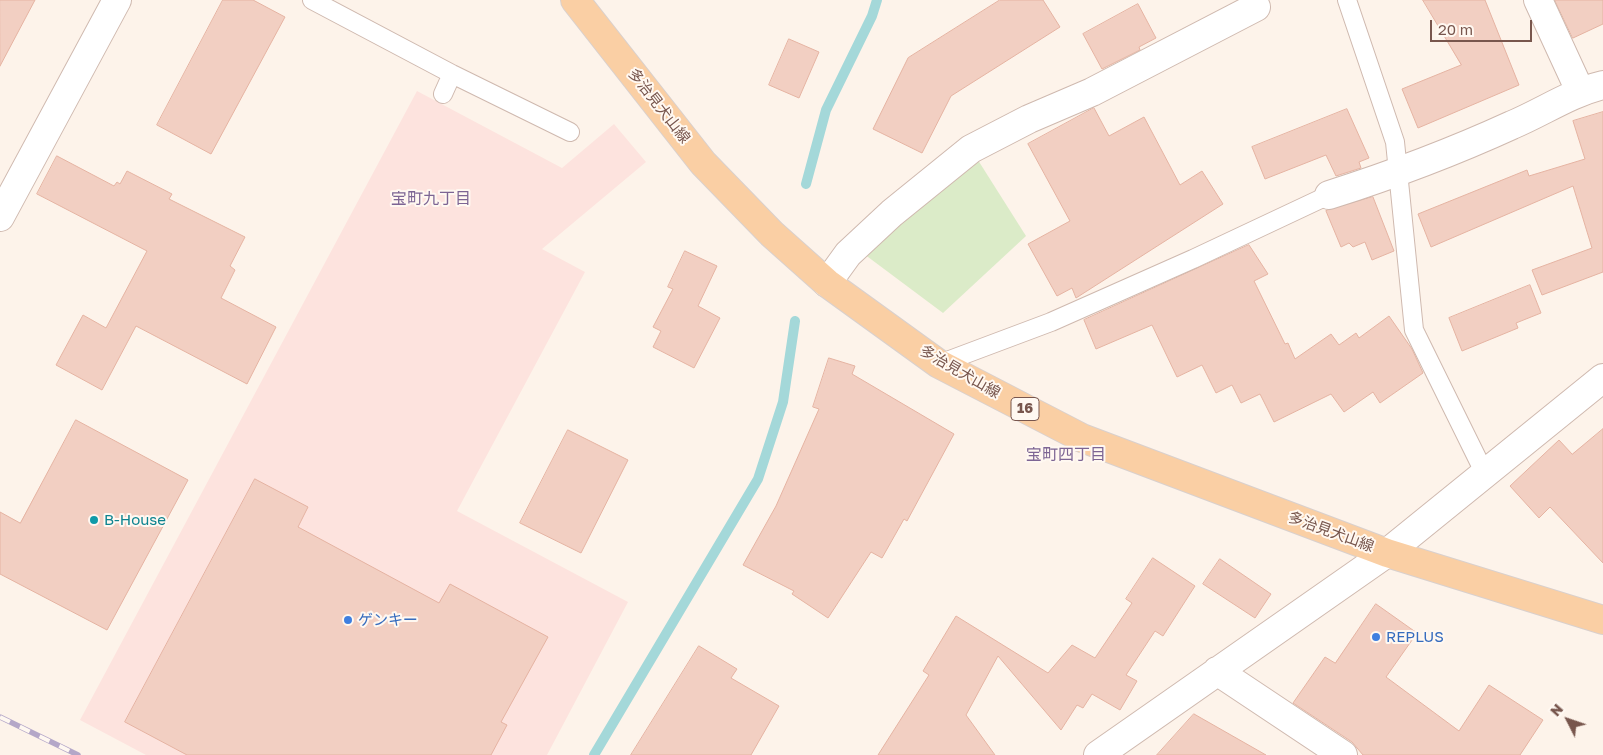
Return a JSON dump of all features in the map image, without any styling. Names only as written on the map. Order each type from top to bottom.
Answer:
[{"type":"main road","name":"多治見犬山線","points":[[575,0],[703,163],[772,234],[827,283],[939,364],[1082,438],[1387,553],[1603,620]]},
{"type":"street","points":[[0,217],[117,0]]},
{"type":"street","points":[[1330,194],[1400,172],[1513,125],[1592,88],[1538,0]]},
{"type":"street","points":[[827,283],[848,254],[892,213],[971,149],[1029,119],[1092,92],[1259,2]]},
{"type":"street","points":[[1098,755],[1387,553],[1603,378]]},
{"type":"street","points":[[1217,670],[1343,755]]},
{"type":"lane","points":[[312,0],[452,74],[570,132]]},
{"type":"lane","points":[[1347,0],[1395,142],[1400,172],[1402,220],[1414,330],[1485,474]]},
{"type":"lane","points":[[443,94],[452,74]]},
{"type":"lane","points":[[939,364],[1051,322],[1193,259],[1330,194]]},
{"type":"shaded area","points":[[417,91],[562,168],[614,124],[646,162],[542,249],[585,272],[457,511],[628,602],[547,755],[146,755],[80,720]]},
{"type":"green space","points":[[976,157],[1026,236],[943,313],[864,254]]},
{"type":"building","points":[[0,0],[35,0],[0,66]]},
{"type":"building","points":[[223,0],[253,0],[285,17],[211,154],[157,125]]},
{"type":"building","points":[[1000,0],[1043,0],[1060,27],[951,96],[922,153],[873,129],[908,58]]},
{"type":"building","points":[[1423,0],[1485,0],[1519,85],[1418,128],[1402,89],[1461,65]]},
{"type":"building","points":[[1555,0],[1603,0],[1603,24],[1573,38]]},
{"type":"building","points":[[1138,4],[1156,38],[1139,47],[1140,50],[1102,69],[1083,34]]},
{"type":"building","points":[[789,39],[819,52],[799,98],[769,85]]},
{"type":"building","points":[[1094,108],[1109,136],[1144,117],[1180,185],[1202,171],[1223,204],[1076,298],[1072,288],[1057,296],[1028,244],[1070,221],[1028,144]]},
{"type":"building","points":[[1347,109],[1369,158],[1359,162],[1361,168],[1336,176],[1326,155],[1265,179],[1252,147]]},
{"type":"building","points":[[1603,112],[1603,272],[1542,295],[1532,270],[1592,248],[1573,186],[1431,247],[1418,214],[1527,170],[1529,176],[1585,159],[1573,121]]},
{"type":"building","points":[[57,156],[114,186],[117,182],[120,184],[127,171],[172,194],[169,199],[245,237],[230,266],[235,270],[221,298],[276,327],[247,384],[136,326],[102,390],[56,365],[83,315],[106,328],[147,251],[37,194]]},
{"type":"building","points":[[1373,197],[1394,251],[1372,260],[1365,242],[1353,247],[1349,243],[1341,247],[1326,211]]},
{"type":"building","points":[[1249,245],[1268,274],[1254,281],[1285,344],[1288,343],[1295,359],[1331,334],[1339,345],[1356,333],[1359,338],[1389,316],[1412,349],[1423,373],[1380,403],[1373,392],[1344,412],[1331,394],[1274,422],[1260,394],[1241,403],[1232,385],[1216,393],[1202,365],[1177,377],[1152,325],[1096,349],[1084,320]]},
{"type":"building","points":[[685,251],[717,266],[698,306],[720,318],[694,368],[653,347],[661,331],[653,327],[673,289],[668,287]]},
{"type":"building","points":[[1530,285],[1541,313],[1516,323],[1518,328],[1462,351],[1449,318]]},
{"type":"building","points":[[829,358],[855,366],[852,374],[954,434],[907,521],[904,519],[882,558],[871,552],[828,618],[792,594],[794,591],[743,565],[776,506],[819,409],[813,407]]},
{"type":"building","name":"B-House","points":[[76,420],[188,480],[107,630],[0,574],[0,512],[20,523]]},
{"type":"building","points":[[1603,429],[1603,563],[1550,507],[1539,518],[1510,486],[1559,440],[1572,454]]},
{"type":"building","points":[[568,430],[628,460],[581,553],[520,523]]},
{"type":"building","name":"ゲンキー","points":[[255,479],[308,507],[298,527],[439,603],[450,584],[548,637],[501,722],[507,725],[491,755],[187,755],[125,722]]},
{"type":"building","points":[[1153,558],[1195,586],[1163,636],[1155,631],[1126,675],[1137,681],[1120,710],[1092,694],[1083,708],[1077,705],[1061,730],[998,656],[966,715],[995,755],[878,755],[929,675],[923,671],[956,616],[1048,673],[1072,645],[1095,658],[1132,603],[1126,599]]},
{"type":"building","points":[[1220,559],[1271,594],[1255,618],[1203,584]]},
{"type":"building","points":[[1376,604],[1417,633],[1386,677],[1459,731],[1489,685],[1543,720],[1520,755],[1363,755],[1352,742],[1293,703],[1325,657],[1335,663]]},
{"type":"building","points":[[699,646],[737,669],[731,678],[779,706],[751,755],[631,755]]},
{"type":"building","points":[[1194,714],[1266,755],[1157,755]]},
{"type":"waterway","points":[[806,184],[826,110],[872,16],[877,0]]},
{"type":"waterway","points":[[594,755],[758,479],[783,402],[795,321]]},
{"type":"railway","points":[[0,717],[78,755]]},
{"type":"place","name":"B-House","points":[[94,520]]},
{"type":"place","name":"ゲンキー","points":[[348,620]]},
{"type":"place","name":"REPLUS","points":[[1376,637]]},
{"type":"district","name":"宝町九丁目","points":[[431,199]]},
{"type":"district","name":"宝町四丁目","points":[[1066,455]]}]
